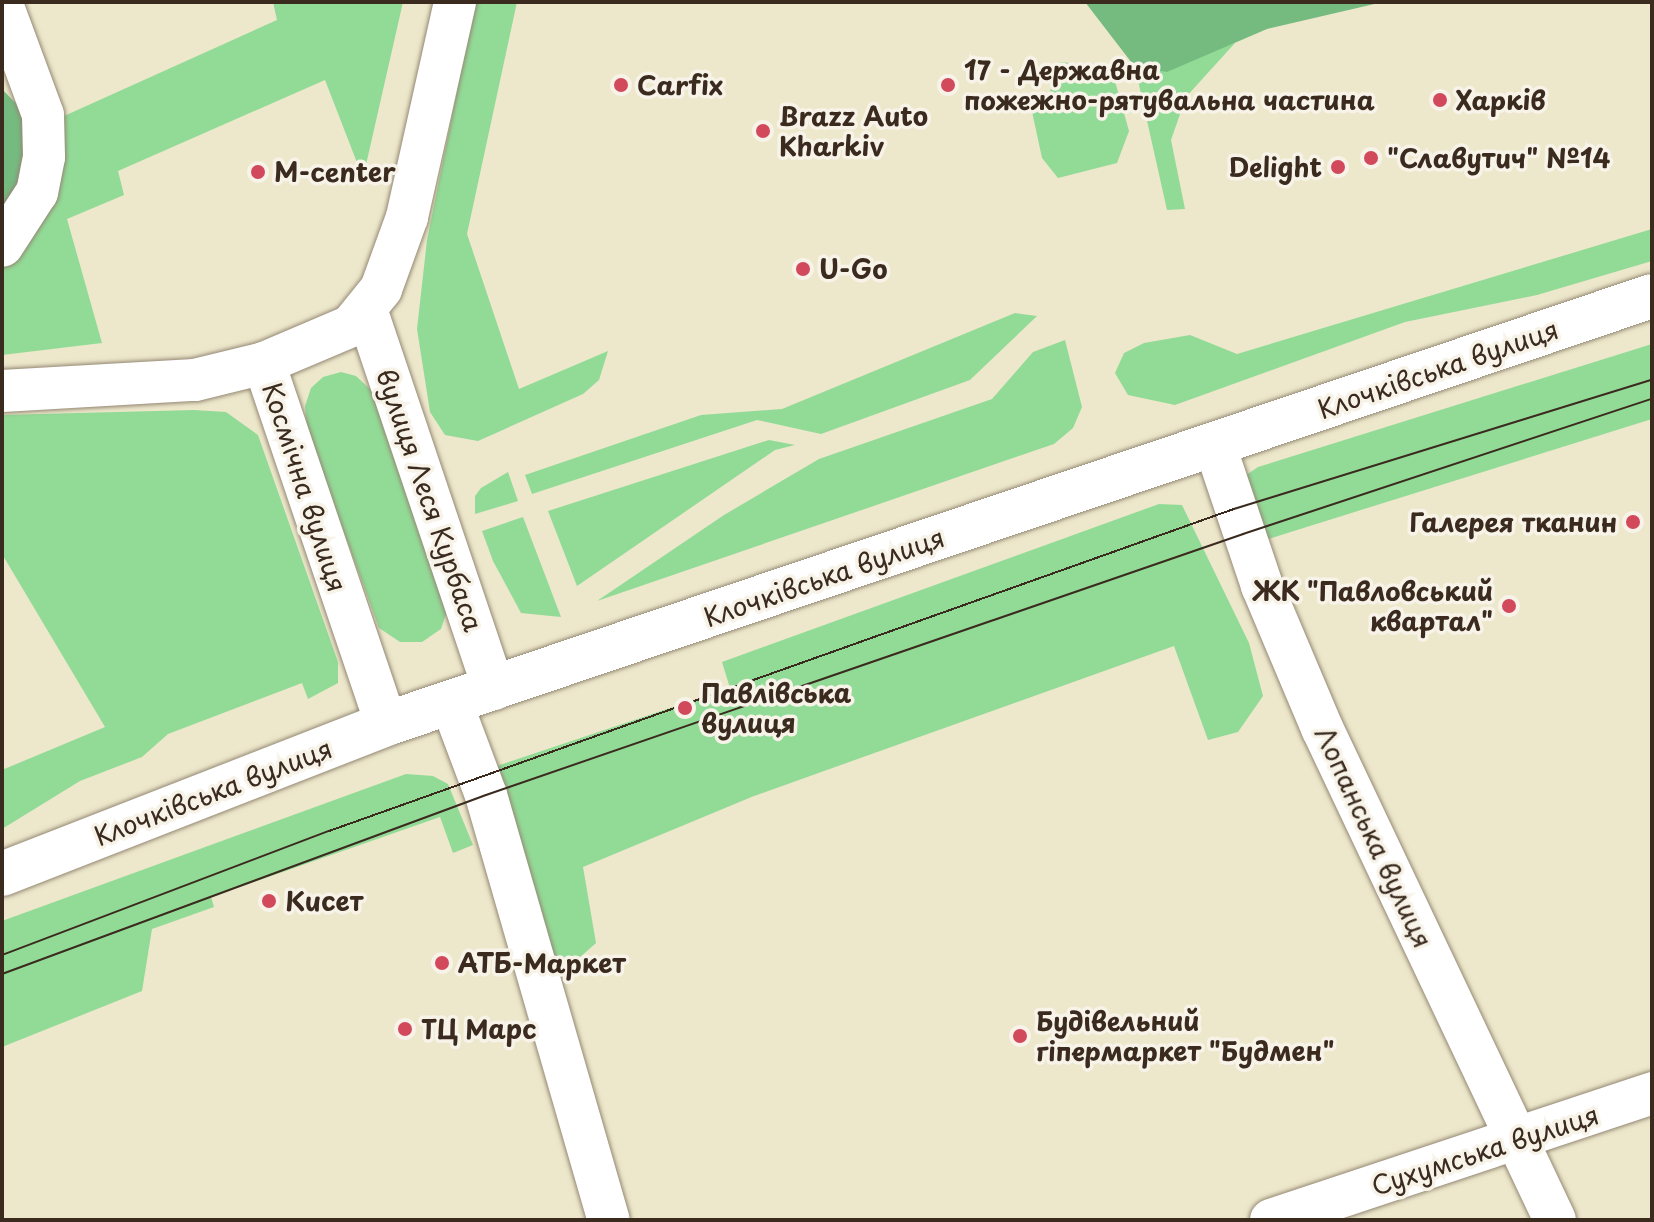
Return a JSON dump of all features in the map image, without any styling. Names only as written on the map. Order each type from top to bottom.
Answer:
[{"type":"main road","name":"Клочківська вулиця","points":[[2,874],[386,724],[1652,296]]},
{"type":"street","points":[[264,363],[334,337],[367,312],[407,217],[455,2]]},
{"type":"street","points":[[2,4],[43,115],[44,157],[37,192],[2,246]]},
{"type":"street","name":"вулиця Леся Курбаса","points":[[367,312],[494,689]]},
{"type":"street","name":"Космічна вулиця","points":[[2,391],[195,380],[264,363],[386,724]]},
{"type":"street","name":"Лопанська вулиця","points":[[1215,446],[1262,586],[1316,714],[1555,1220]]},
{"type":"street","points":[[451,702],[486,795],[609,1220]]},
{"type":"street","name":"Сухумська вулиця","points":[[1271,1220],[1516,1141],[1652,1093]]},
{"type":"green space","points":[[273,2],[403,2],[363,178],[325,80],[118,171],[124,195],[67,219],[102,343],[2,355],[2,262],[53,121],[277,20]]},
{"type":"green space","points":[[475,2],[517,2],[467,234],[519,389],[608,351],[599,380],[583,394],[478,441],[445,435],[430,412],[417,329],[427,240]]},
{"type":"green space","points":[[1085,2],[1383,2],[1267,29],[1167,72],[1135,67]]},
{"type":"green space","points":[[1235,43],[1186,97],[1171,140],[1185,209],[1167,210],[1135,67]]},
{"type":"green space","points":[[1060,62],[1111,67],[1129,131],[1117,163],[1058,178],[1042,158],[1031,107],[1046,103]]},
{"type":"green space","points":[[2,89],[24,112],[26,182],[2,234]]},
{"type":"green space","points":[[1652,229],[1652,261],[1537,295],[1405,322],[1175,405],[1128,395],[1115,373],[1124,353],[1144,343],[1190,335],[1237,354]]},
{"type":"green space","points":[[1015,313],[1037,316],[970,380],[821,434],[757,420],[532,494],[525,475],[701,415],[782,409]]},
{"type":"green space","points":[[1065,340],[1082,407],[1073,428],[1054,444],[597,601],[724,515],[819,459],[992,399],[1033,352]]},
{"type":"green space","points":[[1652,344],[1652,419],[1265,540],[1239,480],[1258,467]]},
{"type":"green space","points":[[341,372],[356,376],[372,391],[448,608],[441,629],[422,642],[400,642],[379,628],[307,431],[305,406],[311,388],[323,377]]},
{"type":"green space","points":[[194,410],[226,412],[258,435],[338,662],[338,683],[308,699],[302,683],[168,734],[142,757],[80,781],[2,829],[2,770],[105,727],[2,554],[2,415]]},
{"type":"green space","points":[[769,440],[795,445],[775,450],[577,586],[548,511]]},
{"type":"green space","points":[[508,472],[518,501],[475,514],[475,496],[481,488]]},
{"type":"green space","points":[[1159,504],[1182,505],[1249,643],[1263,696],[1238,732],[1208,740],[1174,646],[754,796],[583,867],[596,943],[570,966],[559,966],[547,955],[497,766],[730,688],[722,662]]},
{"type":"green space","points":[[523,517],[561,617],[521,613],[493,561],[482,531]]},
{"type":"green space","points":[[406,774],[433,776],[448,784],[473,845],[453,853],[440,817],[211,897],[214,907],[152,929],[142,991],[2,1047],[2,921]]},
{"type":"tram line","points":[[2,955],[329,831],[1234,509],[1652,380]]},
{"type":"tram line","points":[[2,974],[486,795],[1243,534],[1652,399]]},
{"type":"place","name":"Carfix","points":[[621,85]]},
{"type":"place","name":"17 - Державна пожежно-рятувальна частина","points":[[948,85]]},
{"type":"place","name":"Харків","points":[[1440,100]]},
{"type":"place","name":"Brazz Auto Kharkiv","points":[[763,131]]},
{"type":"place","name":"\"Славутич\" №14","points":[[1371,158]]},
{"type":"place","name":"Delight","points":[[1338,167]]},
{"type":"place","name":"M-center","points":[[258,172]]},
{"type":"place","name":"U-Go","points":[[803,269]]},
{"type":"place","name":"Галерея тканин","points":[[1633,522]]},
{"type":"place","name":"ЖК \"Павловський квартал\"","points":[[1509,606]]},
{"type":"place","name":"Павлівська вулиця","points":[[685,708]]},
{"type":"place","name":"Кисет","points":[[269,901]]},
{"type":"place","name":"АТБ-Маркет","points":[[442,963]]},
{"type":"place","name":"ТЦ Марс","points":[[405,1029]]},
{"type":"place","name":"Будівельний гіпермаркет \"Будмен\"","points":[[1020,1036]]}]
